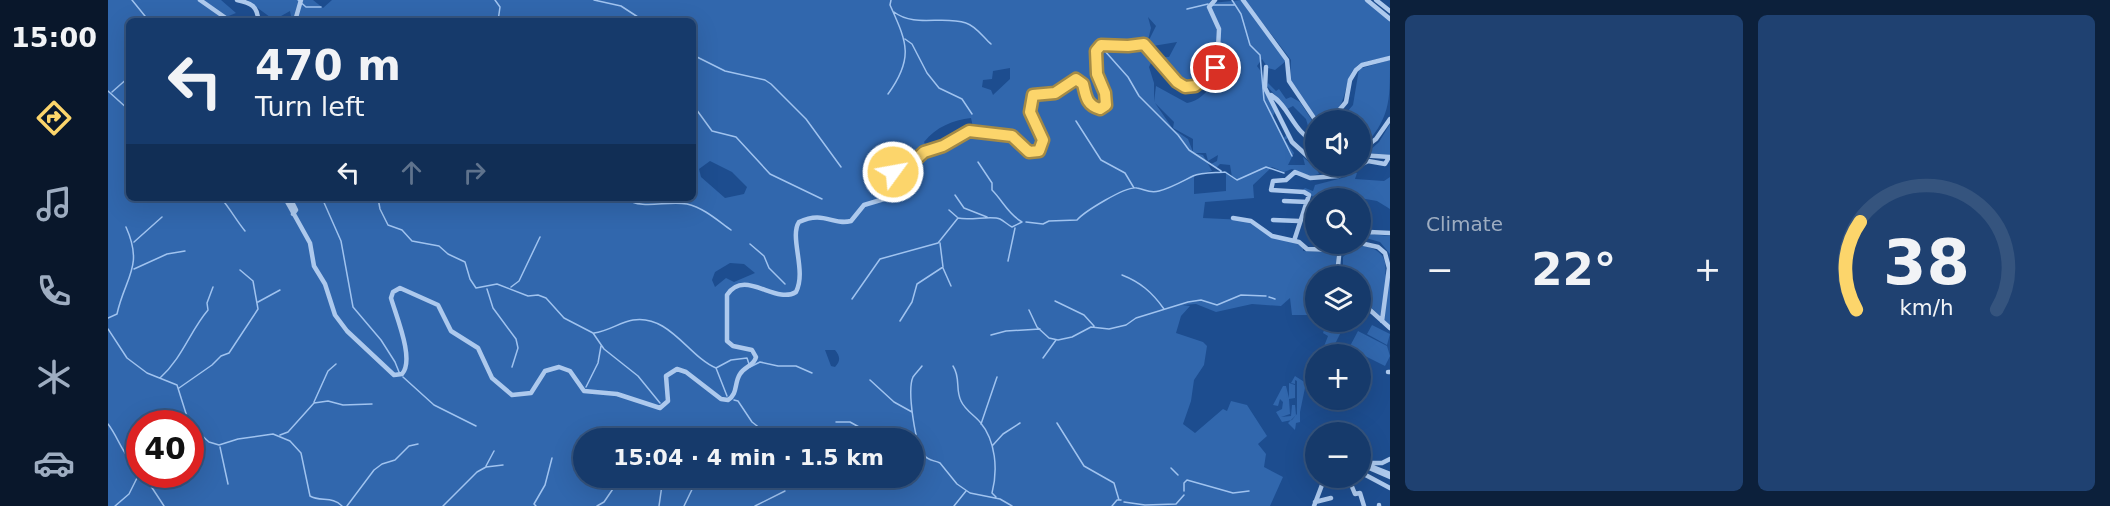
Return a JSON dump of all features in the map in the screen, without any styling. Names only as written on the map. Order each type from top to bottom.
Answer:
[{"type":"street","points":[[200,0],[226,18]]},
{"type":"street","points":[[237,0],[254,5],[258,11],[258,18]]},
{"type":"street","points":[[296,18],[301,0]]},
{"type":"street","points":[[286,201],[310,243],[314,266],[325,284],[335,315],[347,331],[394,375],[403,374],[406,366],[405,345],[391,298],[394,290],[400,288],[438,305],[451,331],[478,348],[492,378],[509,393],[531,393],[536,389],[545,371],[559,367],[570,372],[584,391],[617,394],[660,408],[668,399],[666,376],[671,370],[679,369],[726,400],[734,395],[739,375],[756,358],[752,350],[733,346],[727,341],[727,295],[733,288],[745,285],[783,295],[796,292],[800,269],[795,230],[799,222],[824,216],[839,222],[851,220],[864,205],[881,202],[885,198],[889,177],[893,172],[908,167],[924,152],[943,146],[967,131],[1010,135],[1028,151],[1038,152],[1042,148],[1043,140],[1031,114],[1031,98],[1037,93],[1056,92],[1073,79],[1083,84],[1085,97],[1090,105],[1103,108],[1107,102],[1097,74],[1097,49],[1104,44],[1128,46],[1141,43],[1148,47],[1179,85],[1193,87],[1214,72],[1217,66],[1219,29],[1209,7],[1215,0]]},
{"type":"street","points":[[1243,0],[1287,60],[1289,81],[1309,110]]},
{"type":"street","points":[[1367,0],[1390,19]]},
{"type":"street","points":[[1376,0],[1390,11]]},
{"type":"street","points":[[1340,110],[1345,105],[1350,80],[1356,69],[1362,65],[1390,58]]},
{"type":"street","points":[[1266,67],[1266,88],[1288,112],[1305,136]]},
{"type":"street","points":[[1271,95],[1277,113],[1292,142],[1305,154]]},
{"type":"street","points":[[1371,143],[1390,119]]},
{"type":"street","points":[[1371,154],[1390,157]]},
{"type":"street","points":[[1371,161],[1384,164],[1390,157]]},
{"type":"street","points":[[1305,194],[1271,190],[1273,181],[1286,180],[1294,172],[1310,178],[1322,176]]},
{"type":"street","points":[[1286,180],[1286,190]]},
{"type":"street","points":[[1284,201],[1305,200]]},
{"type":"street","points":[[292,201],[296,210],[293,214]]},
{"type":"street","points":[[1294,241],[1305,208]]},
{"type":"street","points":[[1233,218],[1251,221],[1272,236],[1294,241],[1305,248]]},
{"type":"street","points":[[1273,219],[1299,221]]},
{"type":"street","points":[[1371,232],[1390,233]]},
{"type":"street","points":[[1371,244],[1378,246],[1388,260],[1382,321]]},
{"type":"street","points":[[1371,310],[1390,328]]},
{"type":"street","points":[[1374,312],[1383,311]]},
{"type":"street","points":[[1371,464],[1380,464],[1390,460]]},
{"type":"street","points":[[1390,460],[1387,466],[1390,475]]},
{"type":"street","points":[[1371,467],[1390,475]]},
{"type":"street","points":[[1371,478],[1390,488]]},
{"type":"street","points":[[1315,504],[1321,488]]},
{"type":"street","points":[[1353,488],[1355,494],[1359,493],[1364,506]]},
{"type":"street","points":[[1315,504],[1331,498]]},
{"type":"shaded area","points":[[108,0],[221,0],[236,13],[224,18],[126,18],[126,201],[696,201],[696,18],[291,18],[290,11],[278,18],[271,18],[247,0],[313,0],[323,8],[332,0],[1211,0],[1207,8],[1217,25],[1215,67],[1194,84],[1180,83],[1158,57],[1169,57],[1177,42],[1153,46],[1148,42],[1156,26],[1148,17],[1151,28],[1146,48],[1153,59],[1149,67],[1154,83],[1154,102],[1156,86],[1187,103],[1199,98],[1208,89],[1215,77],[1219,62],[1219,33],[1216,19],[1211,9],[1212,3],[1241,0],[1286,61],[1275,70],[1268,68],[1262,59],[1257,66],[1268,88],[1275,112],[1273,116],[1284,138],[1287,134],[1288,138],[1285,140],[1294,153],[1288,165],[1305,165],[1305,174],[1292,169],[1284,172],[1272,167],[1253,185],[1254,198],[1205,202],[1203,218],[1245,220],[1272,237],[1294,241],[1303,248],[1305,254],[1336,254],[1336,266],[1305,266],[1305,315],[1292,315],[1290,298],[1281,306],[1252,304],[1216,312],[1196,304],[1182,305],[1190,306],[1181,316],[1176,333],[1203,342],[1207,346],[1204,365],[1194,380],[1191,401],[1183,424],[1195,433],[1223,409],[1227,411],[1231,401],[1247,405],[1267,436],[1258,444],[1266,454],[1264,467],[1283,477],[1270,506],[108,506]],"holes":[[[1010,68],[1010,79],[993,95],[991,90],[982,87],[983,80],[992,79],[993,71]],[[1155,103],[1174,122],[1173,128],[1193,139],[1193,152],[1188,139],[1173,129]],[[971,118],[973,127],[942,144],[927,148],[924,142],[939,128],[958,120]],[[1194,153],[1206,153],[1208,161],[1218,155],[1217,161],[1211,164],[1216,168],[1220,164],[1230,165],[1232,177],[1226,171],[1226,191],[1194,194],[1194,175],[1212,171],[1203,155]],[[710,161],[732,172],[747,187],[744,194],[725,198],[701,177],[699,169]],[[730,263],[744,264],[755,273],[734,282],[726,278],[715,287],[712,280],[715,272]],[[825,350],[835,350],[838,354],[839,361],[835,367],[831,366]]]},
{"type":"shaded area","points":[[1245,0],[1365,0],[1390,21],[1390,56],[1360,64],[1352,71],[1337,110],[1309,110],[1290,81],[1291,60]]},
{"type":"shaded area","points":[[1390,60],[1390,88],[1386,110],[1371,139],[1371,110],[1349,110],[1353,105],[1359,69]]},
{"type":"shaded area","points":[[1268,83],[1276,91],[1279,89],[1286,99],[1291,97],[1300,102],[1305,110],[1305,118],[1293,106],[1287,109],[1267,86]]},
{"type":"shaded area","points":[[1390,124],[1390,155],[1371,153],[1371,149],[1379,142]]},
{"type":"shaded area","points":[[1356,176],[1355,179],[1384,181],[1390,177],[1390,209],[1371,200],[1371,188],[1314,188],[1315,185]]},
{"type":"shaded area","points":[[1371,234],[1390,236],[1390,254],[1380,242],[1371,239]]},
{"type":"shaded area","points":[[1371,248],[1381,254],[1385,263],[1385,276],[1387,270],[1390,271],[1390,327],[1371,307],[1371,266],[1343,266],[1343,257],[1346,254],[1371,254]]},
{"type":"shaded area","points":[[1372,325],[1390,334],[1387,345],[1367,334],[1371,332]]},
{"type":"shaded area","points":[[1339,332],[1340,334],[1335,344],[1325,344],[1328,336],[1323,333]]},
{"type":"shaded area","points":[[1357,332],[1360,332],[1387,346],[1390,356],[1385,366],[1371,359],[1371,344],[1351,344]]},
{"type":"shaded area","points":[[1295,376],[1305,382],[1300,422],[1296,423],[1295,430],[1288,423],[1297,414],[1297,381],[1295,380],[1295,384],[1291,383]]},
{"type":"shaded area","points":[[1289,383],[1295,385],[1295,398],[1289,399],[1290,414],[1281,417],[1291,416],[1292,405],[1295,405],[1296,415],[1292,420],[1282,422],[1276,412],[1282,409],[1283,402],[1280,399],[1278,406],[1273,405],[1283,386],[1286,386],[1289,398]]},
{"type":"waterway","points":[[132,0],[147,18]]},
{"type":"waterway","points":[[298,0],[306,7],[321,7]]},
{"type":"waterway","points":[[495,0],[500,7],[498,18]]},
{"type":"waterway","points":[[594,0],[621,6],[639,18]]},
{"type":"waterway","points":[[888,94],[902,70],[905,59],[904,39],[890,5],[891,0]]},
{"type":"waterway","points":[[1232,0],[1241,14],[1250,45],[1260,55],[1264,100],[1292,156]]},
{"type":"waterway","points":[[1187,9],[1208,4]]},
{"type":"waterway","points":[[1213,5],[1235,5]]},
{"type":"waterway","points":[[894,12],[911,19],[966,23],[976,29],[991,44]]},
{"type":"waterway","points":[[905,39],[912,44],[927,73],[939,88],[962,99],[972,114]]},
{"type":"waterway","points":[[1104,50],[1128,77],[1139,96],[1178,135],[1189,150],[1221,171]]},
{"type":"waterway","points":[[696,56],[725,71],[765,80],[771,84],[806,119],[841,167]]},
{"type":"waterway","points":[[112,92],[126,80]]},
{"type":"waterway","points":[[108,91],[126,107]]},
{"type":"waterway","points":[[696,109],[712,131],[736,137],[770,174],[822,199]]},
{"type":"waterway","points":[[1076,121],[1101,160],[1125,173],[1134,188]]},
{"type":"waterway","points":[[852,299],[880,259],[938,243],[958,218],[996,218],[1012,227],[1022,222],[1009,211],[992,190],[992,183],[978,162]]},
{"type":"waterway","points":[[1026,222],[1043,224],[1049,221],[1077,220],[1096,206],[1131,188],[1156,192],[1200,174],[1225,172],[1237,180],[1266,167],[1284,173]]},
{"type":"waterway","points":[[955,195],[964,208],[987,217]]},
{"type":"waterway","points":[[223,201],[245,231]]},
{"type":"waterway","points":[[323,201],[341,241],[353,307],[381,340],[399,372]]},
{"type":"waterway","points":[[379,201],[388,225],[402,230],[412,241],[439,246],[448,254],[465,262],[470,279],[476,288],[497,284],[528,296],[538,295],[546,298],[564,318],[593,333],[604,349],[638,376],[660,403]]},
{"type":"waterway","points":[[630,201],[647,205],[687,204],[705,211],[731,230]]},
{"type":"waterway","points":[[949,210],[957,217]]},
{"type":"waterway","points":[[134,242],[162,217]]},
{"type":"waterway","points":[[108,318],[117,314],[133,262],[131,241],[126,227]]},
{"type":"waterway","points":[[1008,261],[1015,228]]},
{"type":"waterway","points":[[511,287],[519,281],[540,237]]},
{"type":"waterway","points":[[900,321],[912,302],[917,284],[943,267],[940,243]]},
{"type":"waterway","points":[[750,244],[764,256],[769,268],[785,284]]},
{"type":"waterway","points":[[134,269],[167,254],[185,251]]},
{"type":"waterway","points":[[943,268],[951,286]]},
{"type":"waterway","points":[[179,388],[221,356],[229,353],[258,309],[253,281],[240,270]]},
{"type":"waterway","points":[[1122,275],[1145,288],[1164,309]]},
{"type":"waterway","points":[[160,378],[181,353],[208,310],[207,303],[213,287]]},
{"type":"waterway","points":[[487,289],[493,308],[516,339],[518,348],[512,367]]},
{"type":"waterway","points":[[258,302],[280,290]]},
{"type":"waterway","points":[[1029,310],[1037,327],[1049,338],[1058,340],[1072,337],[1091,327],[1109,329],[1126,325],[1136,318],[1188,302],[1201,300],[1217,305],[1241,295],[1266,296]]},
{"type":"waterway","points":[[1269,297],[1275,299]]},
{"type":"waterway","points":[[1055,301],[1084,315],[1094,326]]},
{"type":"waterway","points":[[594,333],[633,320],[657,323],[706,363],[716,368],[727,396]]},
{"type":"waterway","points":[[108,329],[127,358],[147,373],[177,385],[185,410]]},
{"type":"waterway","points":[[991,335],[1006,331],[1040,329]]},
{"type":"waterway","points":[[1043,358],[1056,340]]},
{"type":"waterway","points":[[586,387],[598,363],[601,346]]},
{"type":"waterway","points":[[716,368],[731,360],[747,358],[749,364]]},
{"type":"waterway","points":[[750,367],[760,362],[778,366],[796,366],[812,373]]},
{"type":"waterway","points":[[314,402],[328,371],[336,364]]},
{"type":"waterway","points":[[922,366],[913,377],[911,384],[911,405],[915,429],[924,455],[940,463],[957,484],[970,493],[1000,499],[1012,506]]},
{"type":"waterway","points":[[953,366],[957,375],[961,401],[980,422],[992,447],[995,465],[992,493],[996,497]]},
{"type":"waterway","points":[[403,377],[434,405],[476,426]]},
{"type":"waterway","points":[[981,424],[997,377]]},
{"type":"waterway","points":[[870,380],[894,402],[912,412]]},
{"type":"waterway","points":[[734,400],[738,401],[752,422],[760,428]]},
{"type":"waterway","points":[[280,435],[288,432],[314,403],[328,401],[343,405],[372,404]]},
{"type":"waterway","points":[[836,422],[850,422],[861,428]]},
{"type":"waterway","points":[[993,445],[1003,434],[1020,423]]},
{"type":"waterway","points":[[1057,423],[1084,466],[1114,483],[1119,500]]},
{"type":"waterway","points":[[108,424],[126,454]]},
{"type":"waterway","points":[[768,428],[778,428]]},
{"type":"waterway","points":[[204,438],[219,445],[238,439],[273,434],[290,441],[301,453],[310,496],[335,501],[342,506]]},
{"type":"waterway","points":[[347,506],[374,470],[382,464],[395,460],[409,446],[418,444]]},
{"type":"waterway","points":[[220,447],[228,484]]},
{"type":"waterway","points":[[486,466],[494,451]]},
{"type":"waterway","points":[[536,506],[534,504],[545,485],[552,458]]},
{"type":"waterway","points":[[443,506],[477,472],[486,467],[503,465]]},
{"type":"waterway","points":[[1171,468],[1178,475]]},
{"type":"waterway","points":[[1184,491],[1184,483],[1187,480],[1233,493],[1249,491]]},
{"type":"waterway","points":[[115,506],[129,494],[132,488]]},
{"type":"waterway","points":[[152,488],[164,506]]},
{"type":"waterway","points":[[597,506],[604,502],[614,488]]},
{"type":"waterway","points":[[659,506],[662,488]]},
{"type":"waterway","points":[[684,506],[693,488]]},
{"type":"waterway","points":[[755,506],[785,491]]},
{"type":"waterway","points":[[954,506],[966,491]]},
{"type":"waterway","points":[[1124,502],[1145,505],[1176,504],[1184,495]]},
{"type":"waterway","points":[[1112,506],[1117,500],[1121,500]]},
{"type":"route","points":[[893,172],[908,167],[924,152],[943,146],[961,133],[969,131],[989,135],[1010,135],[1029,152],[1039,151],[1042,149],[1043,140],[1030,112],[1030,100],[1033,95],[1055,93],[1071,80],[1076,79],[1083,84],[1085,97],[1090,105],[1100,109],[1106,105],[1106,95],[1097,68],[1096,51],[1101,45],[1144,44],[1181,86],[1189,88],[1214,72],[1216,68]]}]
